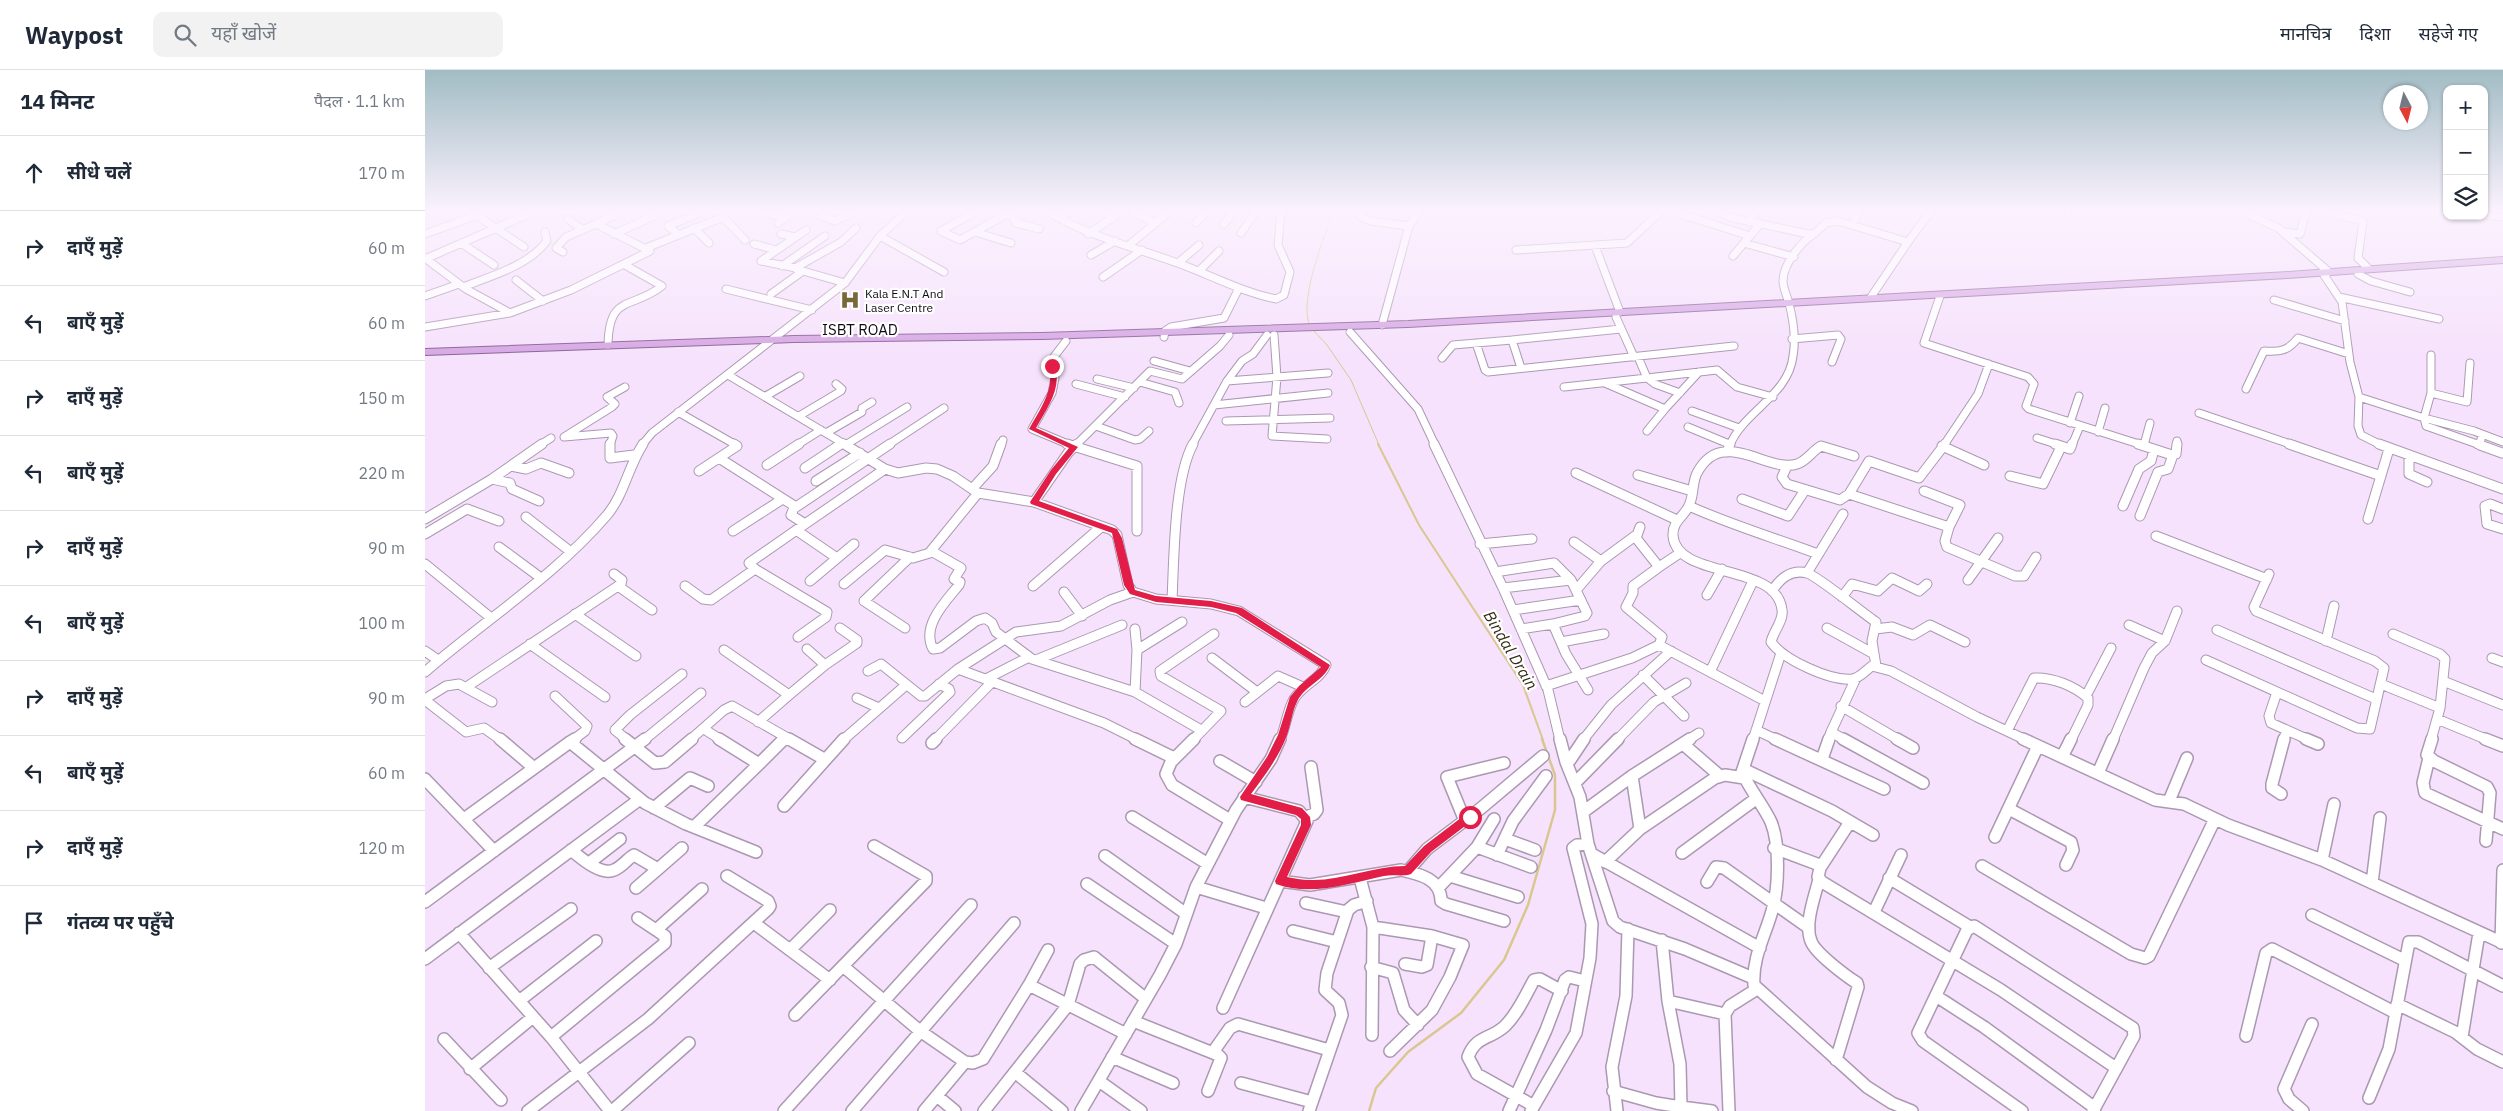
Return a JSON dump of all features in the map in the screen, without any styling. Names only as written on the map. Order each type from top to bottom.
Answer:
[{"type":"highway","points":[[425,354],[608,345],[1343,330],[2503,263]]},
{"type":"highway","points":[[2325,273],[2344,270],[2361,271]]},
{"type":"highway","points":[[1848,300],[1871,297],[2103,286]]},
{"type":"highway","points":[[1343,330],[1382,325],[1487,322]]},
{"type":"highway","name":"ISBT ROAD","points":[[425,354],[771,342],[1066,341],[1164,334],[1271,335],[1296,331]]},
{"type":"street","points":[[427,261],[461,285],[510,314]]},
{"type":"street","points":[[487,261],[493,265]]},
{"type":"street","points":[[425,296],[501,271],[520,261]]},
{"type":"street","points":[[425,327],[510,314],[633,261]]},
{"type":"street","points":[[762,261],[812,272],[845,283]]},
{"type":"street","points":[[782,266],[790,261]]},
{"type":"street","points":[[771,294],[798,270],[812,261]]},
{"type":"street","points":[[425,672],[541,578],[571,552],[610,512],[621,490],[634,455],[645,439],[845,283],[862,261]]},
{"type":"street","points":[[924,261],[944,272]]},
{"type":"street","points":[[1103,276],[1126,261]]},
{"type":"street","points":[[1171,261],[1239,288],[1274,299],[1281,298],[1284,295],[1290,272],[1285,261]]},
{"type":"street","points":[[1199,271],[1209,261]]},
{"type":"street","points":[[1382,325],[1400,261]]},
{"type":"street","points":[[1600,261],[1621,329],[1647,378],[1651,382],[1680,393]]},
{"type":"street","points":[[1792,261],[1783,280],[1789,303],[1794,357],[1773,397],[1739,428],[1728,448],[1708,459],[1696,476],[1689,506],[1677,520],[1673,535],[1680,553],[1753,581],[1772,591],[1778,597],[1783,609],[1771,642],[1781,653],[1793,661],[1836,676],[1856,678]]},
{"type":"street","points":[[1871,297],[1896,261]]},
{"type":"street","points":[[2313,261],[2325,273],[2339,297],[2359,397],[2359,426],[2361,435],[2367,440],[2389,449],[2503,489]]},
{"type":"street","points":[[2359,261],[2361,271],[2371,281],[2410,292]]},
{"type":"street","points":[[608,345],[608,323],[613,314],[627,304],[662,286],[625,265]]},
{"type":"street","points":[[516,280],[543,301]]},
{"type":"street","points":[[1164,334],[1173,326],[1207,324],[1224,318],[1239,288]]},
{"type":"street","points":[[726,289],[812,310]]},
{"type":"street","points":[[1940,296],[1924,343],[2032,380],[2033,386],[2026,406],[2029,409],[2173,455]]},
{"type":"street","points":[[2339,297],[2439,319]]},
{"type":"street","points":[[2274,300],[2345,321]]},
{"type":"street","points":[[1442,358],[1453,344],[1621,329]]},
{"type":"street","points":[[1343,330],[1418,409],[1480,544],[1503,588],[1546,686],[1566,762],[1575,783],[1583,812],[1590,849],[1611,917],[1616,925],[1662,940],[1755,983],[1836,1060],[1891,1107],[1912,1111]]},
{"type":"street","points":[[1034,502],[1053,472],[1074,447],[1151,371],[1179,379],[1220,346],[1229,335]]},
{"type":"street","points":[[1271,335],[1277,378],[1271,433],[1275,437],[1327,439]]},
{"type":"street","points":[[1172,600],[1177,517],[1187,455],[1227,381],[1243,359],[1253,354],[1271,335]]},
{"type":"street","points":[[1792,339],[1838,335],[1841,339],[1832,362]]},
{"type":"street","points":[[2246,389],[2264,351],[2279,352],[2290,348],[2299,338],[2349,354]]},
{"type":"street","points":[[1512,340],[1521,368]]},
{"type":"street","points":[[1066,341],[1053,358],[1051,364],[1055,378],[1052,394],[1032,428],[1074,447],[1137,466],[1137,531]]},
{"type":"street","points":[[1476,343],[1485,371],[1734,346]]},
{"type":"street","points":[[2431,355],[2431,393],[2425,418],[2426,426],[2502,453]]},
{"type":"street","points":[[1154,361],[1190,371]]},
{"type":"street","points":[[2431,393],[2467,402],[2469,363]]},
{"type":"street","points":[[1787,466],[1782,480],[1787,484],[1840,500],[1849,494],[1869,462],[1914,478],[1919,478],[1971,406],[1987,375],[1989,364]]},
{"type":"street","points":[[1564,388],[1721,371],[1727,380],[1734,385],[1773,397]]},
{"type":"street","points":[[1647,431],[1699,372]]},
{"type":"street","points":[[1227,381],[1328,373]]},
{"type":"street","points":[[728,375],[766,396],[885,469],[899,473],[926,468],[937,469],[953,476],[975,491],[1034,502],[1112,530],[1117,535],[1129,585],[1133,592]]},
{"type":"street","points":[[766,396],[801,376]]},
{"type":"street","points":[[1097,379],[1175,392],[1179,403]]},
{"type":"street","points":[[1605,383],[1665,409]]},
{"type":"street","points":[[799,416],[841,390],[837,384]]},
{"type":"street","points":[[1077,384],[1125,397]]},
{"type":"street","points":[[625,387],[607,397],[615,404],[614,406],[564,436],[611,433],[613,436],[609,449],[610,458],[634,455]]},
{"type":"street","points":[[1214,404],[1328,393]]},
{"type":"street","points":[[2070,423],[2079,396]]},
{"type":"street","points":[[2359,397],[2503,442]]},
{"type":"street","points":[[767,465],[823,432],[862,412],[862,408],[872,402]]},
{"type":"street","points":[[805,468],[907,408]]},
{"type":"street","points":[[805,524],[791,515],[794,508],[869,460],[944,408]]},
{"type":"street","points":[[2098,432],[2105,408]]},
{"type":"street","points":[[1692,411],[1739,428]]},
{"type":"street","points":[[678,412],[737,446],[699,470]]},
{"type":"street","points":[[2199,413],[2381,476]]},
{"type":"street","points":[[1226,421],[1330,418]]},
{"type":"street","points":[[2144,446],[2151,423]]},
{"type":"street","points":[[1096,426],[1135,440],[1140,439],[1149,431]]},
{"type":"street","points":[[2037,438],[2071,449],[2080,426]]},
{"type":"street","points":[[1688,427],[1728,448],[1773,464],[1787,466],[1800,463],[1821,446],[1854,456]]},
{"type":"street","points":[[2480,445],[2482,434]]},
{"type":"street","points":[[425,519],[492,479],[551,438]]},
{"type":"street","points":[[844,584],[885,550],[922,559],[930,552],[993,466],[1003,440]]},
{"type":"street","points":[[2140,516],[2157,473],[2169,469],[2173,455],[2176,454],[2177,440]]},
{"type":"street","points":[[1942,446],[1984,465]]},
{"type":"street","points":[[2010,476],[2043,484],[2061,447]]},
{"type":"street","points":[[2123,506],[2139,468],[2151,461],[2154,449]]},
{"type":"street","points":[[2368,519],[2389,449]]},
{"type":"street","points":[[816,481],[860,453]]},
{"type":"street","points":[[2409,456],[2409,474],[2427,482]]},
{"type":"street","points":[[719,458],[794,508]]},
{"type":"street","points":[[511,466],[526,469],[541,462],[569,473]]},
{"type":"street","points":[[799,637],[827,616],[827,612],[755,569],[749,563],[752,559],[885,469]]},
{"type":"street","points":[[1576,473],[1677,520]]},
{"type":"street","points":[[1638,475],[1692,491]]},
{"type":"street","points":[[492,479],[510,483],[512,489],[539,501]]},
{"type":"street","points":[[1742,499],[1788,516],[1805,490]]},
{"type":"street","points":[[1924,491],[1960,505],[1949,527],[1945,541],[1947,547],[2021,577],[2024,576],[2036,557]]},
{"type":"street","points":[[1849,494],[1949,527]]},
{"type":"street","points":[[733,531],[781,500]]},
{"type":"street","points":[[2503,509],[2490,504],[2485,506],[2487,524],[2503,529]]},
{"type":"street","points":[[1689,506],[1726,523],[1776,538],[1818,554]]},
{"type":"street","points":[[425,534],[467,509],[499,521]]},
{"type":"street","points":[[1807,573],[1843,514]]},
{"type":"street","points":[[526,517],[571,552]]},
{"type":"street","points":[[1033,586],[1101,527]]},
{"type":"street","points":[[796,530],[837,558]]},
{"type":"street","points":[[1577,589],[1601,561],[1638,531],[1659,568]]},
{"type":"street","points":[[2156,536],[2268,576],[2254,607],[2256,611],[2379,664],[2385,670],[2376,699],[2371,727],[2365,730],[2206,660]]},
{"type":"street","points":[[1968,580],[1997,538]]},
{"type":"street","points":[[1480,544],[1532,539]]},
{"type":"street","points":[[1574,542],[1601,561]]},
{"type":"street","points":[[810,581],[854,544]]},
{"type":"street","points":[[499,546],[541,578]]},
{"type":"street","points":[[930,552],[961,568],[954,579],[960,582],[959,585],[938,611],[931,626],[929,641],[932,648],[940,648],[983,618],[991,622],[995,631],[1004,639],[1033,659],[1135,692],[1201,730]]},
{"type":"street","points":[[1546,686],[1633,658],[1659,645],[1662,637],[1626,606],[1633,595],[1633,586],[1680,553]]},
{"type":"street","points":[[905,628],[864,601],[910,557]]},
{"type":"street","points":[[1495,572],[1551,563],[1571,580],[1587,613],[1585,616],[1553,624],[1521,629]]},
{"type":"street","points":[[425,564],[491,618]]},
{"type":"street","points":[[685,586],[703,599],[711,600],[755,569]]},
{"type":"street","points":[[1707,594],[1722,569]]},
{"type":"street","points":[[1772,591],[1779,580],[1787,574],[1807,573],[1842,596],[1873,619],[1876,624],[1872,641],[1877,666]]},
{"type":"street","points":[[467,686],[618,586],[623,581],[614,574]]},
{"type":"street","points":[[1842,596],[1855,584],[1880,590],[1891,578],[1919,591],[1927,584]]},
{"type":"street","points":[[1503,588],[1571,580]]},
{"type":"street","points":[[1710,672],[1726,647],[1739,610],[1753,581]]},
{"type":"street","points":[[618,586],[652,610]]},
{"type":"street","points":[[1064,592],[1082,616]]},
{"type":"street","points":[[868,671],[881,664],[923,697],[958,669],[1021,630],[1061,626],[1110,600],[1133,592],[1156,599],[1211,604],[1239,610],[1298,649],[1322,661],[1325,665],[1324,670],[1303,687],[1293,700],[1283,735],[1231,820],[1196,887],[1175,944],[1081,1111]]},
{"type":"street","points":[[1513,610],[1581,600]]},
{"type":"street","points":[[2326,641],[2334,606]]},
{"type":"street","points":[[2098,773],[2138,680],[2152,653],[2157,651],[2165,642],[2177,611]]},
{"type":"street","points":[[575,614],[636,656]]},
{"type":"street","points":[[1137,650],[1182,622]]},
{"type":"street","points":[[1553,624],[1577,675],[1588,690]]},
{"type":"street","points":[[932,743],[989,680],[1033,659],[1122,625]]},
{"type":"street","points":[[1875,629],[1892,627],[1913,635],[1930,625],[1965,642]]},
{"type":"street","points":[[2129,625],[2165,642]]},
{"type":"street","points":[[758,722],[825,665],[858,642],[840,628]]},
{"type":"street","points":[[1827,628],[1874,654]]},
{"type":"street","points":[[1135,629],[1137,650],[1135,692]]},
{"type":"street","points":[[2217,630],[2376,699]]},
{"type":"street","points":[[1214,634],[1161,670],[1159,674],[1220,710],[1220,713],[1174,758],[1166,774],[1172,785],[1231,820]]},
{"type":"street","points":[[1561,642],[1604,634]]},
{"type":"street","points":[[2393,634],[2443,656],[2440,708],[2427,752],[2429,758],[2423,783],[2425,793],[2503,829]]},
{"type":"street","points":[[529,644],[605,697]]},
{"type":"street","points":[[1659,645],[1765,701]]},
{"type":"street","points":[[2086,696],[2111,648]]},
{"type":"street","points":[[807,649],[825,665]]},
{"type":"street","points":[[425,650],[438,660]]},
{"type":"street","points":[[724,650],[789,695]]},
{"type":"street","points":[[1566,762],[1570,760],[1605,711],[1643,675],[1671,652]]},
{"type":"street","points":[[1729,1111],[1725,1014],[1755,983],[1760,948],[1774,903],[1773,828],[1743,773],[1781,653]]},
{"type":"street","points":[[1212,658],[1257,692]]},
{"type":"street","points":[[2492,658],[2503,662]]},
{"type":"street","points":[[1823,759],[1841,706],[1856,678],[1869,668],[1877,666],[1891,671],[2007,732],[2155,800],[2184,804],[2215,819],[2322,860],[2502,943],[2503,870]]},
{"type":"street","points":[[958,669],[1104,723],[1174,758]]},
{"type":"street","points":[[682,674],[616,729],[655,763],[662,763],[724,710],[732,706],[824,759]]},
{"type":"street","points":[[1643,675],[1685,716]]},
{"type":"street","points":[[1245,702],[1278,676],[1303,687]]},
{"type":"street","points":[[2007,732],[2034,678],[2051,679],[2086,696],[2089,701],[2061,757]]},
{"type":"street","points":[[2443,681],[2503,705]]},
{"type":"street","points":[[492,702],[467,686],[456,682],[451,682],[425,700],[466,732],[484,728],[490,730],[534,768]]},
{"type":"street","points":[[1575,783],[1650,706],[1687,683]]},
{"type":"street","points":[[902,738],[950,692],[949,688],[939,684]]},
{"type":"street","points":[[2381,684],[2440,708]]},
{"type":"street","points":[[784,806],[824,759],[906,685]]},
{"type":"street","points":[[2277,692],[2269,719],[2273,725],[2318,744]]},
{"type":"street","points":[[425,902],[635,747],[701,694]]},
{"type":"street","points":[[464,820],[585,731],[587,726],[555,696]]},
{"type":"street","points":[[857,698],[879,708]]},
{"type":"street","points":[[1841,706],[1913,748]]},
{"type":"street","points":[[2437,719],[2503,746]]},
{"type":"street","points":[[704,729],[759,764]]},
{"type":"street","points":[[1756,730],[1823,759],[1884,789]]},
{"type":"street","points":[[2281,794],[2272,788],[2272,784],[2286,731]]},
{"type":"street","points":[[1831,732],[1923,784]]},
{"type":"street","points":[[1583,812],[1632,776],[1699,733]]},
{"type":"street","points":[[694,827],[785,738]]},
{"type":"street","points":[[570,742],[640,799],[655,808],[694,827],[756,852]]},
{"type":"street","points":[[1683,744],[1721,776]]},
{"type":"street","points":[[1995,837],[2038,746]]},
{"type":"street","points":[[1408,871],[1427,849],[1543,756]]},
{"type":"street","points":[[2169,801],[2187,758]]},
{"type":"street","points":[[2429,758],[2487,787],[2489,793],[2486,841]]},
{"type":"street","points":[[1220,761],[1256,782]]},
{"type":"street","points":[[1465,820],[1449,786],[1447,777],[1504,763]]},
{"type":"street","points":[[1306,817],[1315,814],[1317,810],[1311,768]]},
{"type":"street","points":[[1605,862],[1641,829],[1721,776],[1743,773],[1832,811],[1873,836]]},
{"type":"street","points":[[1497,855],[1518,813],[1546,776]]},
{"type":"street","points":[[1632,776],[1641,829]]},
{"type":"street","points":[[655,808],[690,778],[707,786]]},
{"type":"street","points":[[425,779],[494,851]]},
{"type":"street","points":[[1223,1008],[1266,908],[1306,825],[1306,817],[1299,811],[1245,797]]},
{"type":"street","points":[[1682,853],[1757,798]]},
{"type":"street","points":[[425,959],[640,799]]},
{"type":"street","points":[[2322,860],[2334,804]]},
{"type":"street","points":[[2009,809],[2071,842],[2073,850],[2066,865]]},
{"type":"street","points":[[1133,817],[1208,864]]},
{"type":"street","points":[[2372,883],[2380,818]]},
{"type":"street","points":[[1439,887],[1477,847],[1494,819]]},
{"type":"street","points":[[1982,866],[2131,954],[2145,958],[2149,956],[2215,819]]},
{"type":"street","points":[[1836,1060],[1858,987],[1853,980],[1840,972],[1814,947],[1811,942],[1809,928],[1820,874],[1850,822]]},
{"type":"street","points":[[589,863],[620,839]]},
{"type":"street","points":[[1505,839],[1535,850]]},
{"type":"street","points":[[1562,991],[1540,979],[1534,980],[1509,1022],[1492,1036],[1483,1037],[1469,1052],[1468,1057],[1477,1074],[1532,1108],[1576,1033],[1592,946],[1592,924],[1573,848],[1577,845],[1590,849],[1605,862],[1760,948]]},
{"type":"street","points":[[795,1015],[928,879],[875,846]]},
{"type":"street","points":[[1477,847],[1531,867]]},
{"type":"street","points":[[636,888],[682,848]]},
{"type":"street","points":[[1774,848],[1813,863],[1820,874],[1874,912],[2036,1013],[2116,1068]]},
{"type":"street","points":[[571,850],[589,863],[611,872],[634,855],[658,869]]},
{"type":"street","points":[[1874,912],[1901,855]]},
{"type":"street","points":[[1105,856],[1185,913]]},
{"type":"street","points":[[1707,882],[1715,869],[1721,867],[1809,928]]},
{"type":"street","points":[[1280,881],[1305,885],[1361,878],[1386,871],[1408,871],[1430,880],[1439,887],[1442,903],[1504,921]]},
{"type":"street","points":[[528,1111],[662,1007],[768,909],[769,903],[727,876]]},
{"type":"street","points":[[1450,876],[1517,897]]},
{"type":"street","points":[[1361,878],[1373,927],[1371,967],[1372,1035]]},
{"type":"street","points":[[1889,878],[1970,927],[1978,926],[2133,1028],[2135,1036],[2094,1109],[1984,1027],[1936,996]]},
{"type":"street","points":[[1087,884],[1175,944]]},
{"type":"street","points":[[1196,887],[1266,908]]},
{"type":"street","points":[[656,930],[702,889]]},
{"type":"street","points":[[1241,1083],[1311,1106],[1342,1015],[1339,1003],[1325,990],[1327,973],[1347,912],[1353,905],[1367,901]]},
{"type":"street","points":[[1306,903],[1347,912]]},
{"type":"street","points":[[784,1111],[885,1002],[971,905]]},
{"type":"street","points":[[489,968],[571,909]]},
{"type":"street","points":[[790,950],[830,910]]},
{"type":"street","points":[[2312,915],[2403,960]]},
{"type":"street","points":[[551,1037],[665,943],[665,936],[638,918]]},
{"type":"street","points":[[754,923],[830,980]]},
{"type":"street","points":[[852,1111],[1014,923]]},
{"type":"street","points":[[1373,927],[1433,936],[1461,944],[1463,947],[1432,1010],[1419,1025],[1390,1051]]},
{"type":"street","points":[[1970,927],[1919,1030],[1920,1037],[2022,1111]]},
{"type":"street","points":[[1617,1111],[1613,1092],[1613,1057],[1626,996],[1628,929]]},
{"type":"street","points":[[1293,931],[1337,942]]},
{"type":"street","points":[[459,933],[551,1037],[611,1111],[689,1043]]},
{"type":"street","points":[[2462,1037],[2479,933]]},
{"type":"street","points":[[1405,964],[1422,967],[1427,965],[1433,936]]},
{"type":"street","points":[[1662,940],[1668,1001],[1686,1109]]},
{"type":"street","points":[[2369,1098],[2386,1062],[2403,960],[2407,946],[2412,940],[2503,986]]},
{"type":"street","points":[[519,1000],[597,941]]},
{"type":"street","points":[[2246,1036],[2266,953],[2272,949],[2462,1037],[2477,1049],[2503,1062]]},
{"type":"street","points":[[844,966],[920,1031],[965,1062],[973,1063],[983,1060],[1029,985],[1047,950]]},
{"type":"street","points":[[984,1111],[1068,1005],[1080,964],[1084,960],[1094,957],[1145,1000]]},
{"type":"street","points":[[1371,967],[1393,973],[1401,1004],[1407,1015],[1419,1025]]},
{"type":"street","points":[[1509,1111],[1567,978],[1585,981]]},
{"type":"street","points":[[1029,985],[1126,1034]]},
{"type":"street","points":[[1668,1001],[1725,1014]]},
{"type":"street","points":[[470,1069],[533,1017]]},
{"type":"street","points":[[1133,1021],[1213,1052],[1221,1058],[1221,1062],[1207,1090]]},
{"type":"street","points":[[1213,1052],[1230,1028],[1238,1024],[1329,1050]]},
{"type":"street","points":[[2303,1111],[2289,1099],[2284,1089],[2312,1024]]},
{"type":"street","points":[[444,1039],[501,1100]]},
{"type":"street","points":[[1112,1057],[1173,1083]]},
{"type":"street","points":[[924,1111],[965,1062]]},
{"type":"street","points":[[1016,1073],[1062,1111]]},
{"type":"street","points":[[1099,1081],[1141,1111]]},
{"type":"street","points":[[1613,1092],[1657,1107],[1712,1111]]},
{"type":"street","points":[[937,1096],[955,1111]]},
{"type":"waterway","name":"Bindal Drain","points":[[1310,326],[1307,315],[1307,301],[1316,261]]},
{"type":"waterway","name":"Bindal Drain","points":[[1313,330],[1327,345],[1351,380],[1379,445]]},
{"type":"waterway","name":"Bindal Drain","points":[[1378,444],[1419,525],[1523,685],[1543,740]]},
{"type":"waterway","name":"Bindal Drain","points":[[1369,1111],[1376,1088],[1408,1052],[1461,1013],[1504,960],[1528,905],[1555,810],[1555,775],[1542,739]]},
{"type":"place","name":"Kala E.N.T And Laser Centre","points":[[850,300]]},
{"type":"route","points":[[1052,366],[1055,373],[1055,381],[1052,394],[1032,429],[1074,447],[1053,472],[1034,502],[1114,531],[1118,538],[1129,585],[1133,592],[1156,599],[1211,604],[1239,610],[1291,645],[1322,661],[1325,665],[1326,668],[1302,688],[1293,700],[1283,735],[1271,759],[1245,797],[1299,811],[1306,817],[1306,825],[1280,881],[1310,885],[1361,878],[1386,871],[1408,871],[1427,849],[1470,817]]}]
